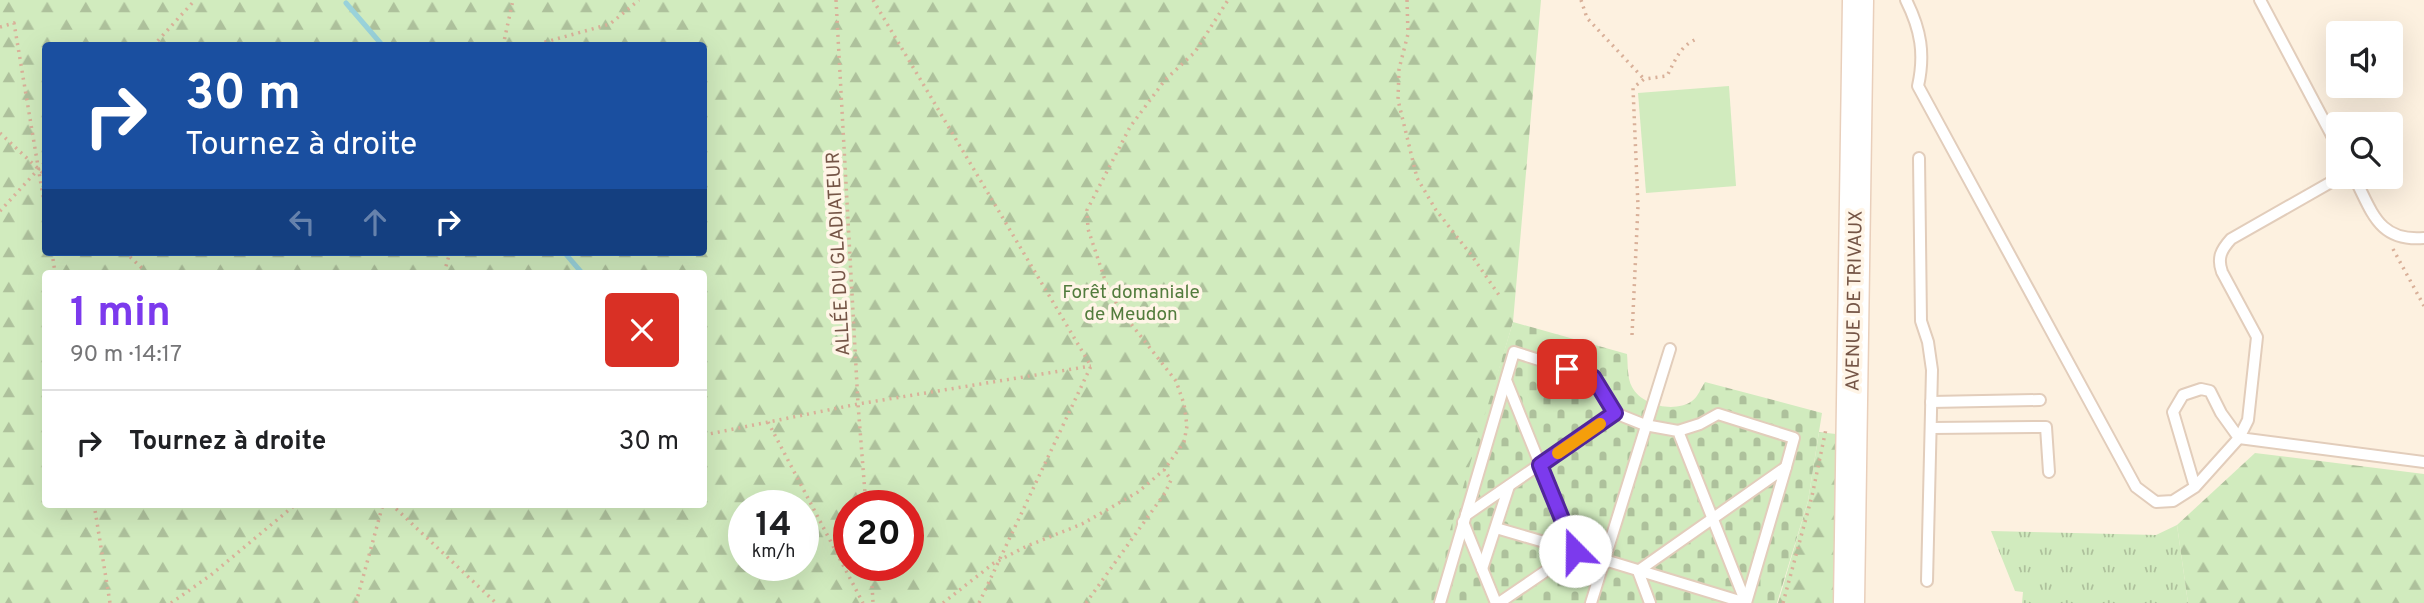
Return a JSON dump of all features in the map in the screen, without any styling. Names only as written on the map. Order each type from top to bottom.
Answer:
[{"type":"main road","name":"AVENUE DE TRIVAUX","points":[[1849,603],[1857,0]]},
{"type":"lane","points":[[1906,0],[1915,19],[1923,62],[1918,86],[2136,486],[2156,502],[2172,501],[2195,487],[2239,438],[2248,420],[2257,337],[2222,272],[2220,254],[2231,239],[2326,185]]},
{"type":"lane","points":[[2260,0],[2326,124]]},
{"type":"lane","points":[[1919,158],[1921,321],[1928,342],[1932,370],[1927,581]]},
{"type":"lane","points":[[2361,189],[2378,221],[2394,236],[2407,240],[2424,238]]},
{"type":"lane","points":[[1591,603],[1670,349]]},
{"type":"lane","points":[[1440,603],[1514,352],[1593,377],[1615,413],[1645,425],[1678,431],[1700,424],[1718,414],[1794,438],[1746,603]]},
{"type":"lane","points":[[1506,380],[1575,551]]},
{"type":"lane","points":[[2195,487],[2173,412],[2183,395],[2201,389],[2210,391],[2221,413],[2239,438],[2424,462]]},
{"type":"lane","points":[[1931,402],[2040,400]]},
{"type":"lane","points":[[1465,518],[1615,413]]},
{"type":"lane","points":[[1932,428],[2046,427],[2049,472]]},
{"type":"lane","points":[[1678,431],[1746,603]]},
{"type":"lane","points":[[1638,570],[1786,467]]},
{"type":"lane","points":[[1482,569],[1509,486]]},
{"type":"lane","points":[[1465,518],[1482,569],[1498,603],[1575,551]]},
{"type":"lane","points":[[1496,528],[1746,603]]},
{"type":"lane","points":[[1638,570],[1650,603]]},
{"type":"path","points":[[157,42],[195,0]]},
{"type":"path","points":[[504,42],[513,0]]},
{"type":"path","points":[[545,42],[610,24],[639,0]]},
{"type":"path","name":"ALLÉE DU GLADIATEUR","points":[[836,0],[865,490]]},
{"type":"path","points":[[873,0],[1091,366]]},
{"type":"path","points":[[943,603],[999,561],[1100,515],[1138,492],[1164,470],[1184,442],[1187,426],[1184,404],[1175,381],[1120,310],[1107,286],[1088,229],[1087,210],[1130,127],[1165,80],[1195,52],[1228,0]]},
{"type":"path","points":[[1407,0],[1408,34],[1399,69],[1398,100],[1417,178],[1436,210],[1501,298]]},
{"type":"path","points":[[1581,0],[1587,18],[1644,79]]},
{"type":"path","points":[[0,27],[14,23],[42,192]]},
{"type":"path","points":[[1632,335],[1638,206],[1633,88],[1644,79],[1667,76],[1682,48],[1699,38]]},
{"type":"path","points":[[0,133],[42,172]]},
{"type":"path","points":[[0,211],[42,165]]},
{"type":"path","points":[[2394,236],[2392,246],[2424,306]]},
{"type":"path","points":[[129,256],[145,270]]},
{"type":"path","points":[[707,434],[858,404],[1091,366]]},
{"type":"path","points":[[979,603],[1091,366]]},
{"type":"path","points":[[1783,603],[1812,496],[1829,416],[1851,399]]},
{"type":"path","points":[[768,422],[863,603]]},
{"type":"path","points":[[1086,603],[1165,493],[1171,480],[1164,470]]},
{"type":"path","points":[[95,508],[110,603]]},
{"type":"path","points":[[171,603],[211,575],[291,508]]},
{"type":"path","points":[[356,603],[382,508]]},
{"type":"path","points":[[395,508],[496,603]]},
{"type":"path","points":[[872,581],[873,603]]},
{"type":"green space","name":"Forêt domaniale de Meudon","points":[[0,0],[1541,0],[1513,322],[1430,603],[0,603]]},
{"type":"green space","points":[[1729,86],[1736,186],[1646,193],[1638,93]]},
{"type":"green space","points":[[1513,322],[1627,354],[1628,375],[1632,387],[1643,399],[1659,406],[1685,405],[1698,395],[1705,382],[1822,413],[1808,501],[1777,603],[1428,603]]},
{"type":"green space","points":[[1819,432],[1844,435],[1840,603],[1778,603],[1808,501]]},
{"type":"green space","points":[[2255,453],[2424,474],[2424,603],[2188,603],[2177,525]]},
{"type":"green space","points":[[2177,525],[2188,603],[2022,603],[2023,592],[2015,591],[1991,531],[2156,535]]},
{"type":"waterway","points":[[346,3],[380,42]]},
{"type":"waterway","points":[[567,256],[579,270]]},
{"type":"slow traffic","points":[[1558,453],[1600,424]]},
{"type":"route","points":[[1567,369],[1593,377],[1615,413],[1540,465],[1575,551]]}]
